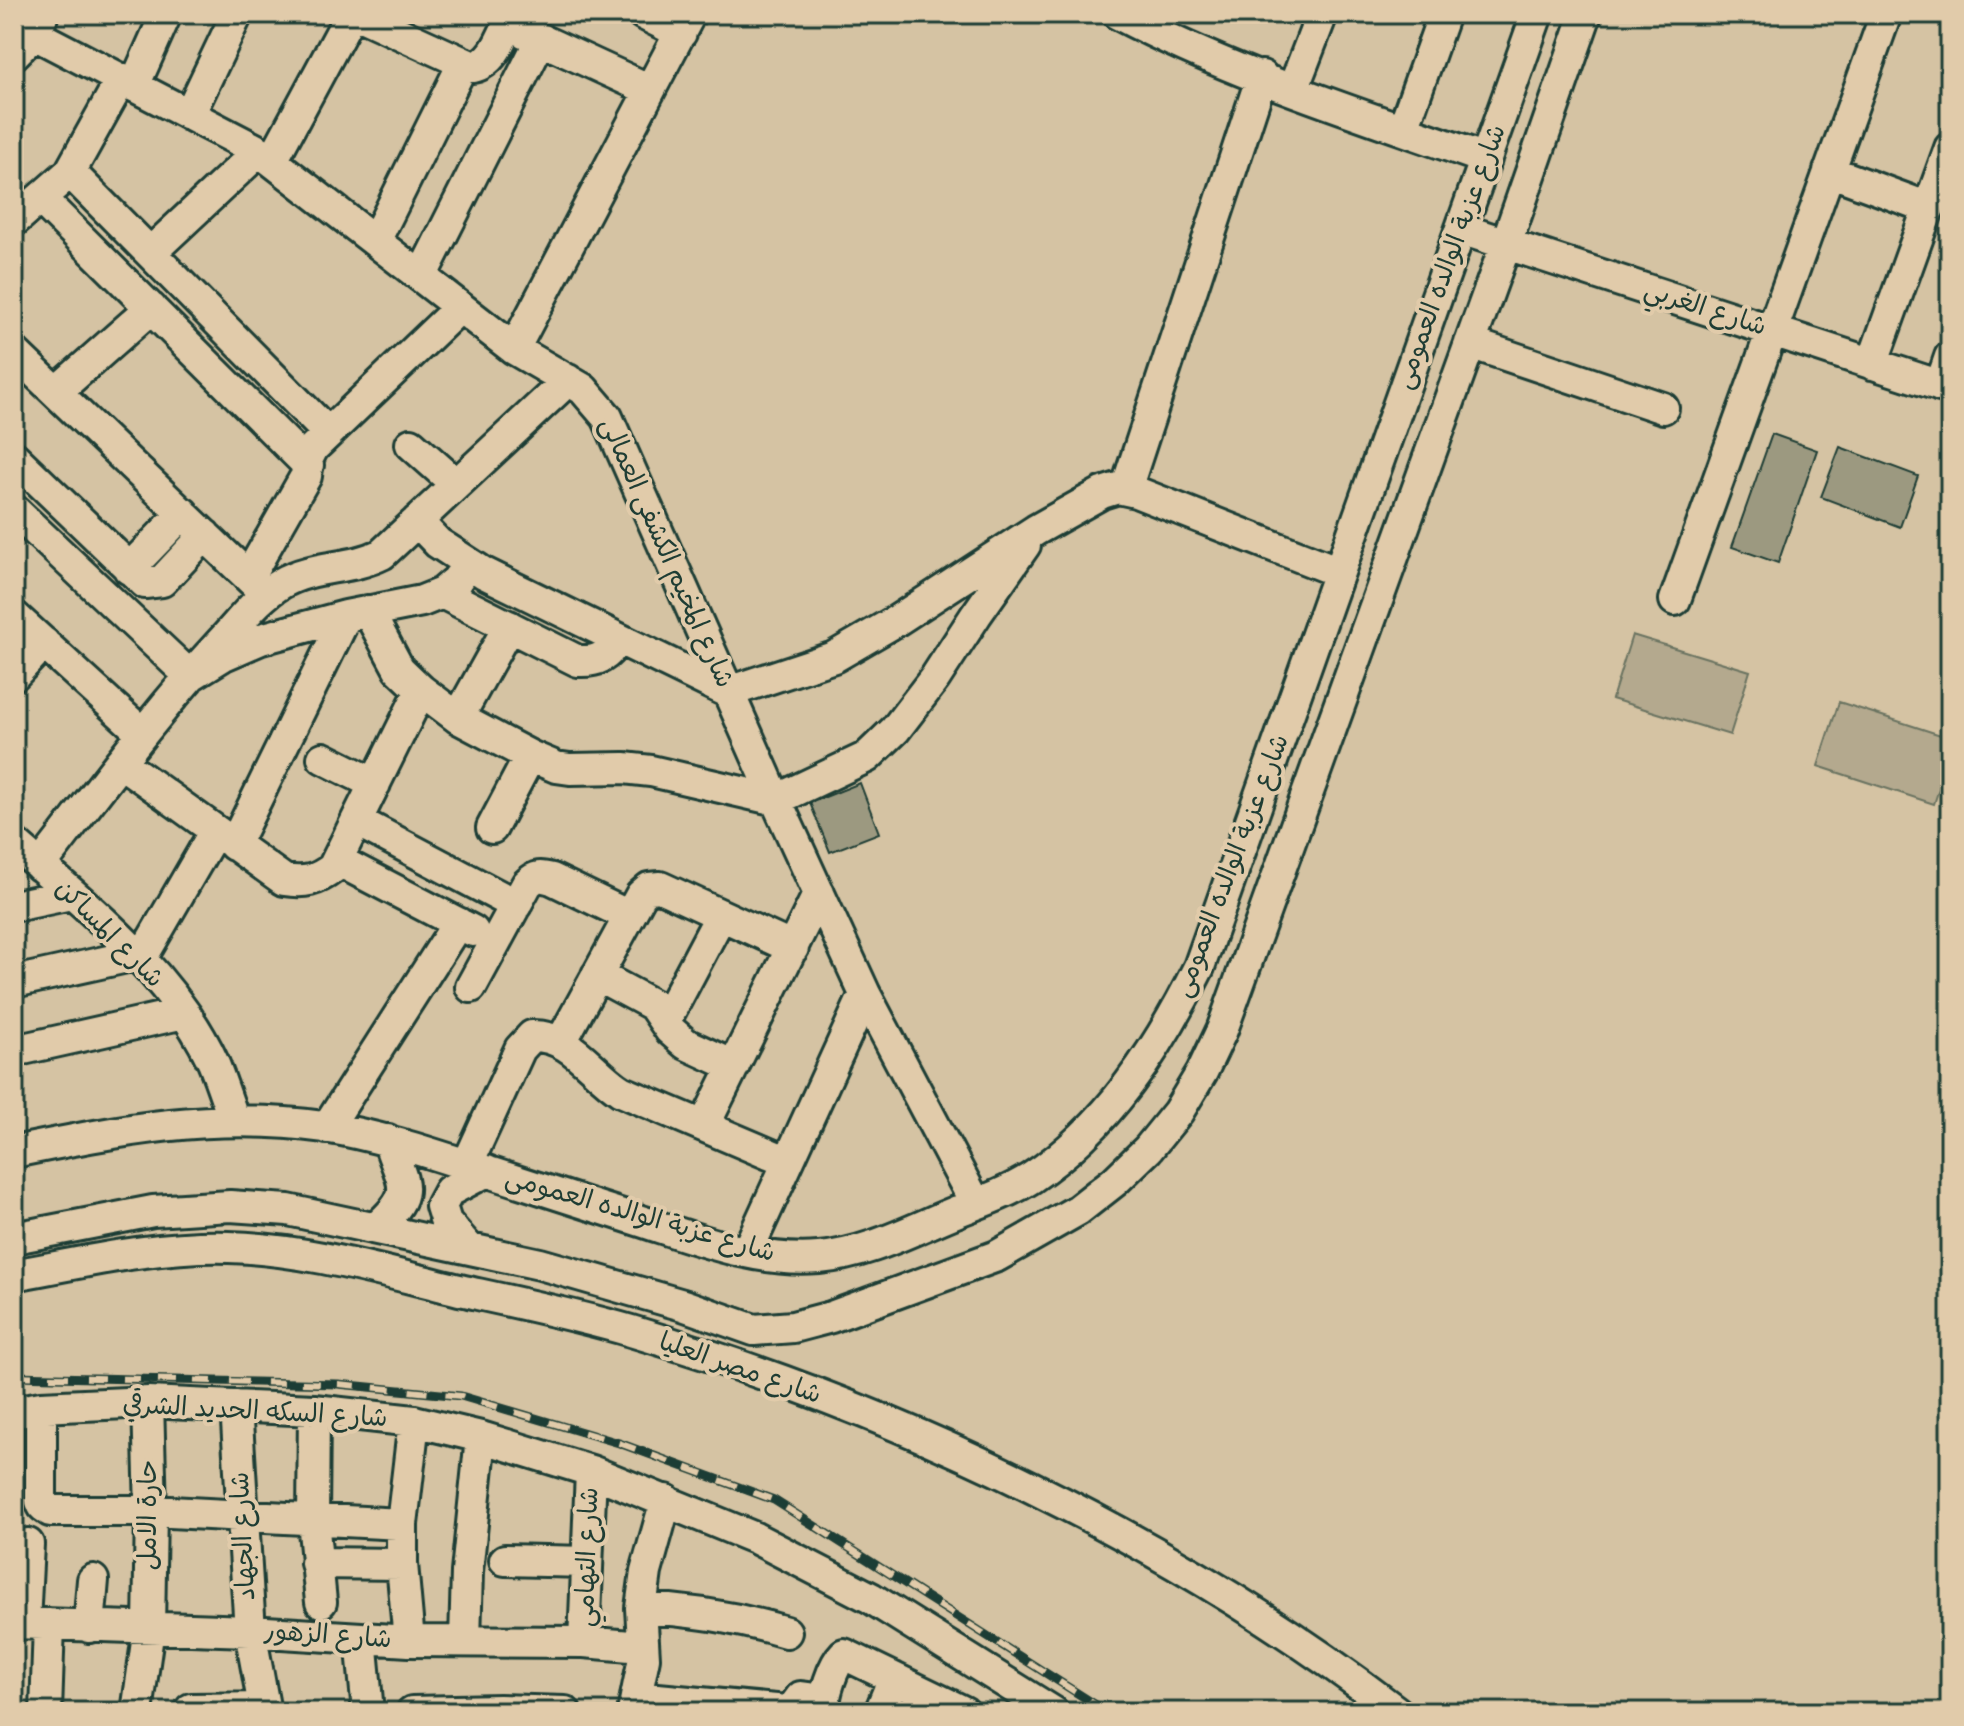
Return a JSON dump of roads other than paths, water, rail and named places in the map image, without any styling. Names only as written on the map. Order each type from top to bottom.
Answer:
[{"type":"street","points":[[14,221],[70,172],[127,83],[166,14]]},
{"type":"street","points":[[189,115],[237,14]]},
{"type":"street","points":[[150,253],[265,156],[351,14]]},
{"type":"street","points":[[357,14],[473,67],[485,64],[511,19],[541,39],[650,90]]},
{"type":"street","points":[[514,349],[686,23],[643,14]]},
{"type":"street","points":[[1118,14],[1158,23],[1293,89],[1486,159]]},
{"type":"street","points":[[1293,89],[1322,14]]},
{"type":"street","points":[[1403,129],[1444,14]]},
{"type":"street","name":"شارع عزبة الوالده العمومى","points":[[14,1152],[121,1130],[177,1123],[234,1120],[327,1128],[388,1140],[675,1232],[747,1252],[793,1259],[852,1253],[976,1204],[1029,1179],[1072,1145],[1111,1106],[1145,1063],[1175,1016],[1199,967],[1537,14]]},
{"type":"street","name":"شارع عزبة الوالده العمومى","points":[[754,1330],[813,1323],[983,1261],[1038,1235],[1078,1210],[1126,1171],[1178,1112],[1202,1072],[1240,982],[1586,14]]},
{"type":"street","points":[[1675,600],[1886,14]]},
{"type":"street","name":"شارع المخيم الكشفى العمالى","points":[[26,31],[265,156],[514,349],[568,380],[596,402],[607,417],[865,994],[976,1204]]},
{"type":"street","points":[[421,277],[541,39]]},
{"type":"street","points":[[375,241],[463,64]]},
{"type":"street","points":[[1126,489],[1262,76]]},
{"type":"street","points":[[1872,364],[1939,192],[1950,148]]},
{"type":"street","points":[[1829,171],[1939,192]]},
{"type":"street","points":[[70,172],[328,433]]},
{"type":"street","points":[[41,199],[308,465]]},
{"type":"street","name":"شارع الغربي","points":[[1461,229],[1945,387]]},
{"type":"street","points":[[40,866],[258,585],[306,476],[313,448],[460,307]]},
{"type":"street","points":[[56,392],[151,308]]},
{"type":"street","points":[[1470,343],[1663,408]]},
{"type":"street","points":[[14,352],[258,585]]},
{"type":"street","points":[[1945,387],[1950,357]]},
{"type":"street","points":[[258,585],[285,581],[304,573],[363,564],[382,554],[568,380]]},
{"type":"street","points":[[1395,416],[1438,432]]},
{"type":"street","points":[[411,444],[456,484]]},
{"type":"street","points":[[14,457],[134,575],[150,585],[162,581],[205,535]]},
{"type":"street","points":[[417,521],[438,543],[468,564],[728,692],[834,657],[896,621],[1036,530],[1102,493],[1118,488],[1339,572]]},
{"type":"street","points":[[14,510],[190,676]]},
{"type":"street","points":[[115,605],[134,575],[183,513]]},
{"type":"street","points":[[357,614],[399,669],[421,690],[458,718],[530,756],[556,767],[570,769],[597,767],[651,771],[776,800],[867,757],[895,730],[935,678],[1036,530]]},
{"type":"street","points":[[190,676],[224,655],[261,639],[422,601],[442,593],[457,580],[468,564]]},
{"type":"street","points":[[442,593],[578,661],[591,662],[602,658],[617,639]]},
{"type":"street","points":[[14,982],[139,957],[225,838],[357,614]]},
{"type":"street","points":[[14,616],[142,733]]},
{"type":"street","points":[[458,718],[509,626]]},
{"type":"street","points":[[14,675],[44,643]]},
{"type":"street","points":[[1298,688],[1340,703]]},
{"type":"street","points":[[120,762],[284,880],[302,883],[319,879],[333,868],[421,690]]},
{"type":"street","points":[[492,828],[530,756]]},
{"type":"street","points":[[323,758],[375,784]]},
{"type":"street","points":[[357,821],[516,905]]},
{"type":"street","name":"شارع المساكن","points":[[14,843],[139,957],[184,1013],[212,1061],[234,1120]]},
{"type":"street","points":[[337,860],[495,943]]},
{"type":"street","points":[[471,987],[527,884],[534,877],[542,876],[629,916]]},
{"type":"street","points":[[561,1042],[641,895],[649,888],[660,887],[793,948]]},
{"type":"street","points":[[704,1126],[819,893]]},
{"type":"street","points":[[14,906],[71,894]]},
{"type":"street","points":[[665,1021],[721,915]]},
{"type":"street","points":[[327,1128],[458,923]]},
{"type":"street","points":[[1199,967],[1240,982]]},
{"type":"street","points":[[597,975],[645,998],[686,1044],[734,1066]]},
{"type":"street","points":[[747,1252],[865,994]]},
{"type":"street","points":[[14,1051],[184,1013]]},
{"type":"street","points":[[467,1246],[446,1222],[441,1206],[449,1191],[477,1168],[524,1042],[532,1036],[561,1042],[606,1082],[621,1091],[788,1162]]},
{"type":"street","points":[[377,1227],[398,1208],[404,1194],[388,1140]]},
{"type":"street","points":[[230,1206],[230,1247]]},
{"type":"street","name":"شارع مصر العليا","points":[[14,1238],[153,1211],[230,1206],[288,1210],[467,1246],[612,1283],[754,1330]]},
{"type":"street","name":"شارع مصر العليا","points":[[14,1275],[155,1250],[230,1247],[319,1257],[644,1335],[909,1432],[1080,1512],[1188,1571],[1258,1614],[1397,1712]]},
{"type":"street","points":[[740,1368],[754,1330]]},
{"type":"street","name":"شارع السكه الحديد الشرقي","points":[[28,1409],[148,1402],[314,1410],[414,1421],[481,1437],[591,1471],[755,1538],[843,1583],[992,1673],[1037,1708]]},
{"type":"street","name":"حارة الامل","points":[[137,1712],[149,1628],[151,1511],[148,1402]]},
{"type":"street","name":"شارع الجهاد","points":[[236,1406],[250,1631],[265,1710]]},
{"type":"street","points":[[28,1409],[43,1506],[50,1511],[120,1501],[151,1511],[402,1524]]},
{"type":"street","points":[[314,1410],[313,1520],[321,1602]]},
{"type":"street","points":[[409,1641],[402,1524],[414,1421]]},
{"type":"street","points":[[465,1640],[469,1545],[481,1437]]},
{"type":"street","name":"شارع التهامي","points":[[584,1642],[591,1471]]},
{"type":"street","points":[[666,1500],[646,1572],[641,1608],[644,1658],[635,1705],[787,1711],[801,1697],[823,1706],[841,1655],[847,1655],[894,1678],[927,1705],[964,1712]]},
{"type":"street","points":[[28,1544],[29,1623],[46,1712]]},
{"type":"street","points":[[505,1560],[587,1562]]},
{"type":"street","points":[[316,1563],[402,1564]]},
{"type":"street","points":[[89,1627],[93,1580]]},
{"type":"street","points":[[641,1608],[690,1610],[739,1618],[786,1632]]},
{"type":"street","name":"شارع الزهور","points":[[29,1623],[250,1631],[409,1641],[584,1642],[642,1647]]},
{"type":"street","points":[[361,1638],[368,1712]]},
{"type":"street","points":[[972,1712],[992,1673]]},
{"type":"street","points":[[880,1712],[894,1678]]},
{"type":"street","points":[[191,1709],[265,1710]]},
{"type":"street","points":[[412,1712],[550,1711]]},
{"type":"railway","points":[[14,1376],[338,1384],[461,1396],[619,1443],[774,1500],[1107,1712]]}]
